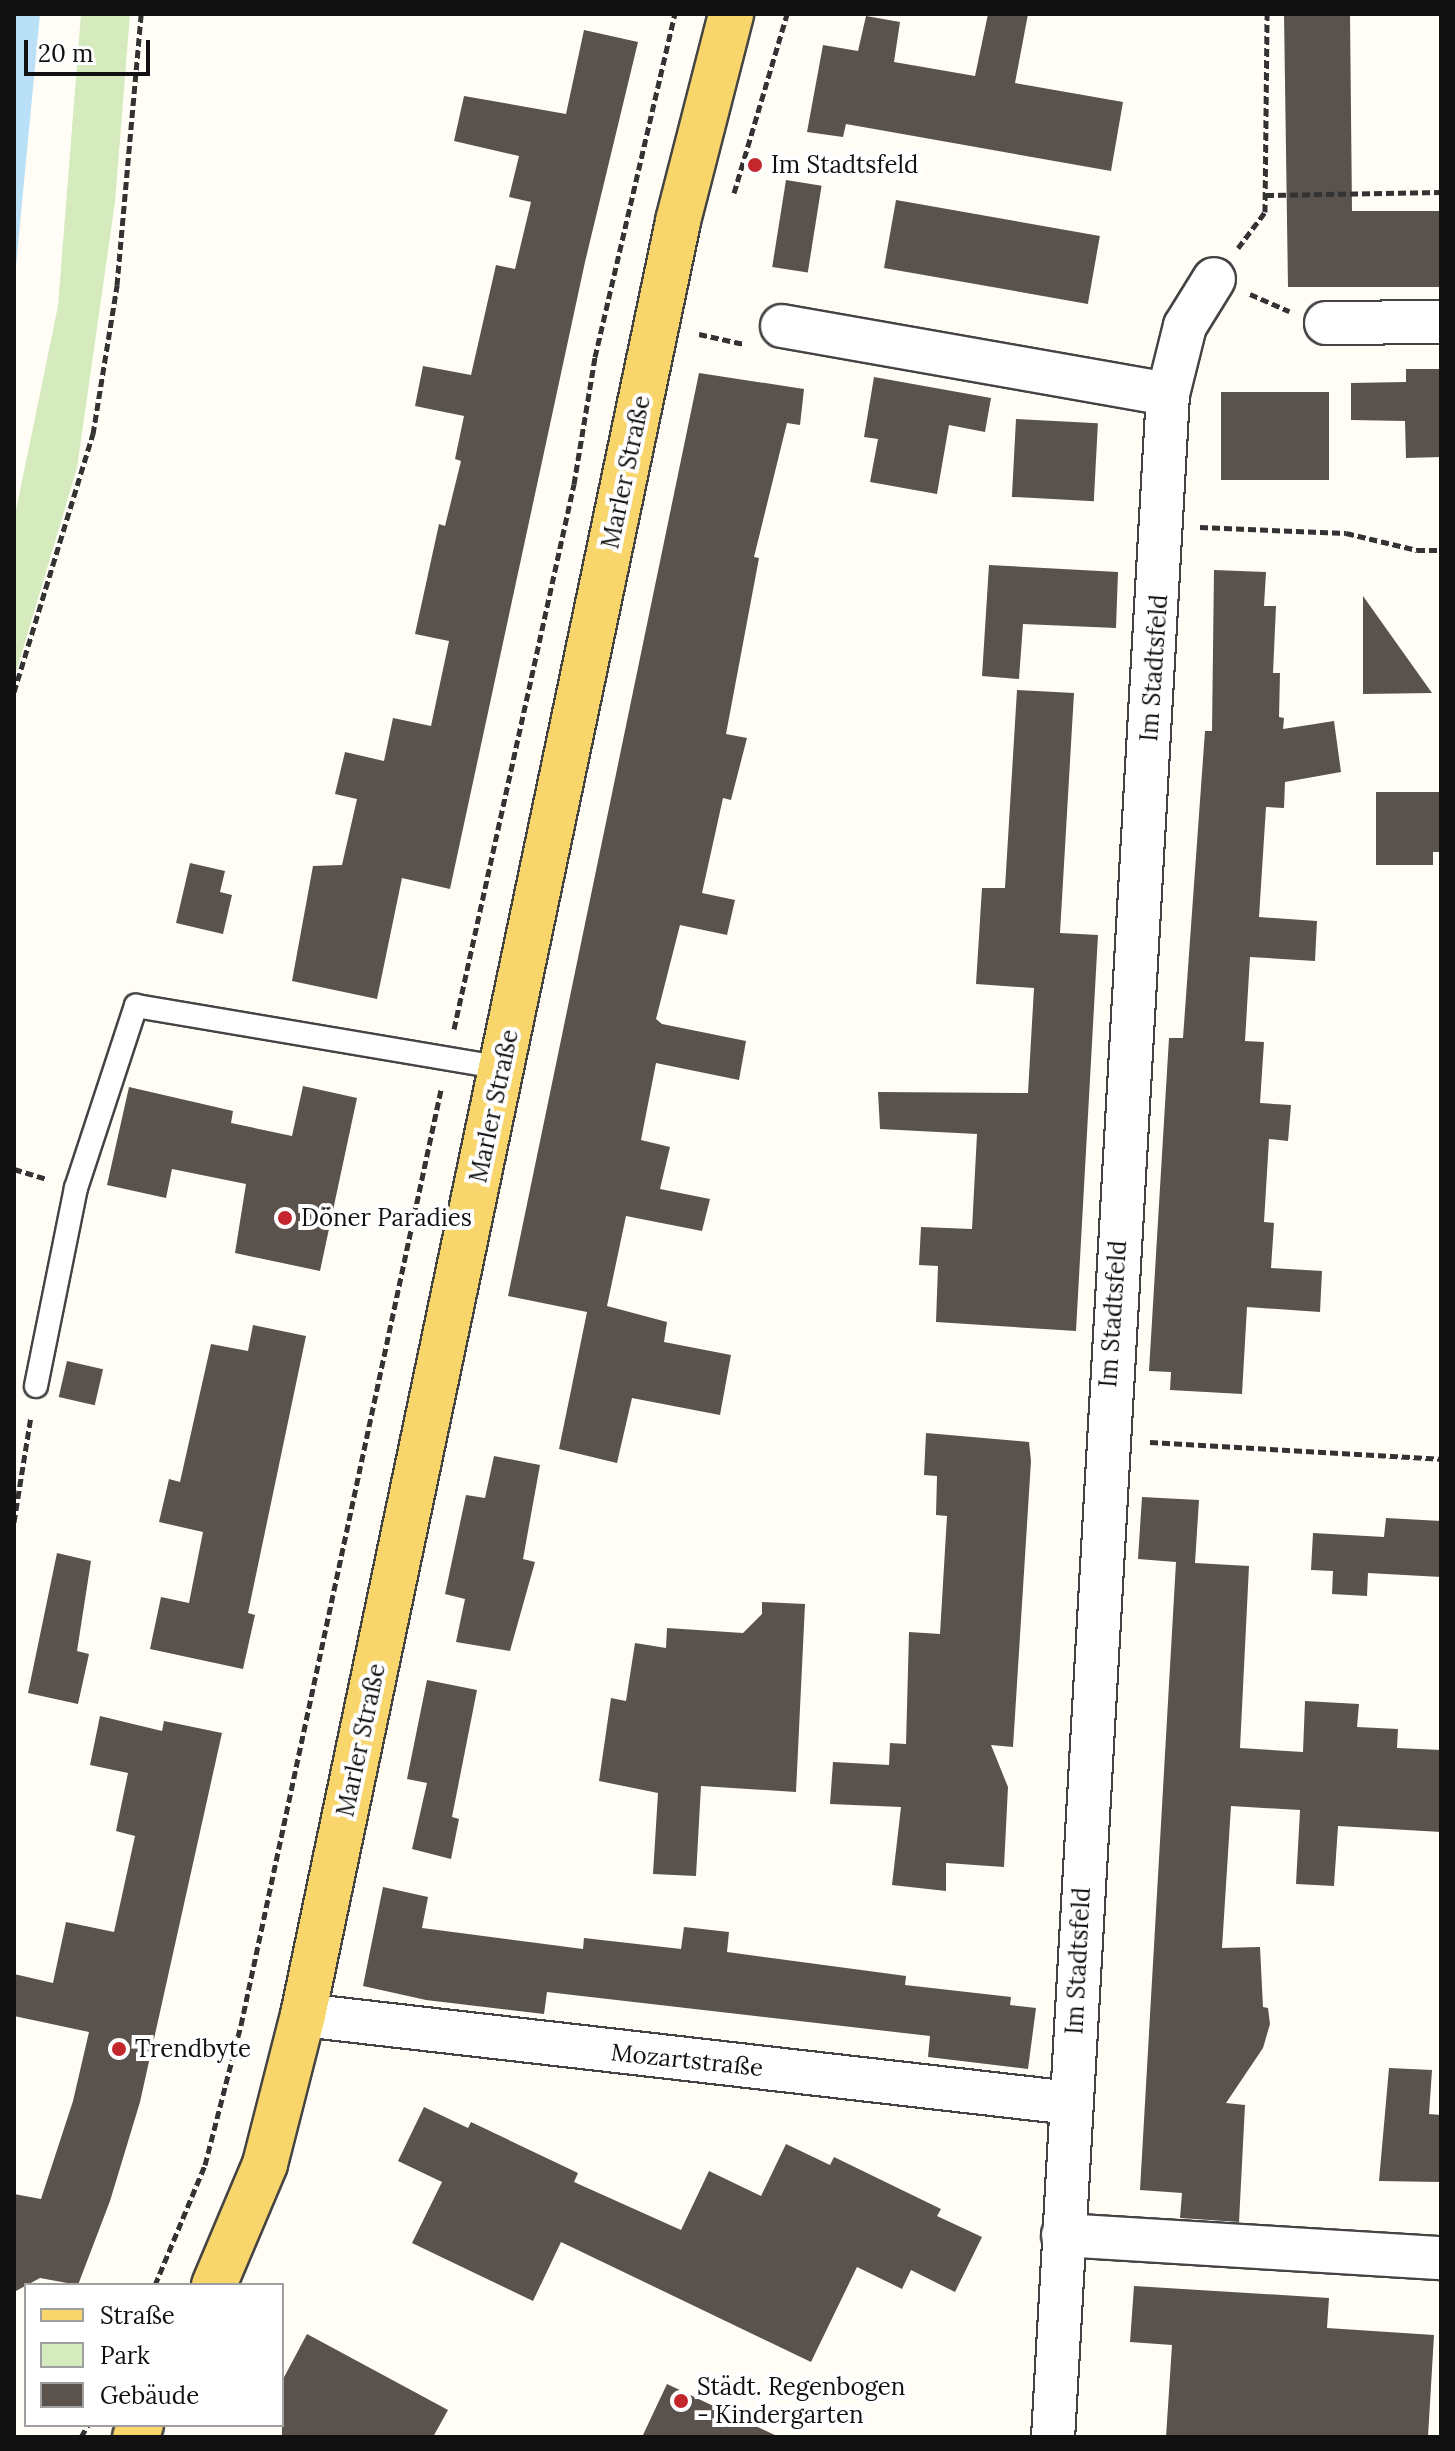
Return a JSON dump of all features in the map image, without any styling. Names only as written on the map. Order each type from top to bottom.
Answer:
[{"type":"main road","name":"Marler Straße","points":[[215,2283],[265,2164],[303,2015],[678,221],[731,14]]},
{"type":"street","name":"Im Stadtsfeld","points":[[1053,2437],[1106,1439],[1163,525],[1168,394],[1185,326],[1214,279]]},
{"type":"street","points":[[1326,323],[1441,322]]},
{"type":"street","points":[[782,326],[1168,394]]},
{"type":"street","name":"Mozartstraße","points":[[303,2015],[1071,2103]]},
{"type":"street","points":[[1063,2235],[1441,2258]]},
{"type":"lane","points":[[36,1386],[76,1188],[136,1006],[502,1068]]},
{"type":"path","points":[[14,692],[93,434],[117,285],[141,14]]},
{"type":"path","points":[[156,2283],[205,2165],[241,2025],[447,1059],[574,484],[595,357],[675,14]]},
{"type":"path","points":[[730,205],[787,14]]},
{"type":"path","points":[[1267,14],[1265,212],[1214,279],[1326,323]]},
{"type":"path","points":[[1266,195],[1441,192]]},
{"type":"path","points":[[699,334],[702,320]]},
{"type":"path","points":[[1163,525],[1346,533],[1417,550],[1441,550]]},
{"type":"path","points":[[14,1522],[36,1386]]},
{"type":"path","points":[[1106,1439],[1441,1459]]},
{"type":"green space","points":[[81,14],[130,14],[115,202],[77,468],[14,679],[14,520],[58,306]]},
{"type":"water","points":[[14,14],[40,14],[14,287]]},
{"type":"building","points":[[988,14],[1028,14],[1015,83],[1123,102],[1111,171],[846,124],[843,137],[807,132],[823,45],[858,51],[866,16],[900,22],[894,62],[975,76]]},
{"type":"building","points":[[1284,14],[1350,14],[1352,211],[1441,211],[1441,287],[1288,287]]},
{"type":"building","points":[[584,30],[638,42],[585,262],[450,889],[402,878],[377,999],[292,981],[313,866],[342,865],[357,799],[335,794],[345,752],[384,761],[393,718],[431,726],[449,641],[415,634],[439,524],[445,526],[461,461],[455,459],[464,416],[415,406],[423,366],[471,375],[496,265],[515,269],[531,202],[509,197],[519,156],[454,141],[464,96],[566,114]]},
{"type":"building","points":[[786,180],[822,186],[808,273],[772,267]]},
{"type":"building","points":[[896,200],[1100,236],[1088,304],[884,268]]},
{"type":"building","points":[[1406,369],[1441,369],[1441,457],[1406,458],[1405,421],[1351,420],[1351,383],[1406,382]]},
{"type":"building","points":[[699,373],[804,389],[800,425],[787,423],[754,557],[759,558],[726,734],[747,738],[731,800],[723,798],[702,893],[735,900],[727,935],[680,925],[656,1019],[662,1024],[746,1041],[739,1080],[656,1063],[641,1140],[670,1147],[660,1189],[710,1199],[702,1231],[626,1216],[607,1306],[667,1322],[664,1342],[731,1355],[720,1415],[632,1398],[617,1463],[559,1449],[587,1312],[508,1296]]},
{"type":"building","points":[[874,377],[991,398],[985,432],[949,425],[937,494],[870,482],[878,439],[864,437]]},
{"type":"building","points":[[1221,392],[1329,392],[1329,480],[1221,480]]},
{"type":"building","points":[[1016,419],[1098,423],[1094,501],[1012,497]]},
{"type":"building","points":[[989,565],[1118,572],[1116,628],[1023,624],[1019,679],[982,676]]},
{"type":"building","points":[[1214,570],[1266,572],[1264,606],[1276,606],[1273,673],[1280,673],[1279,717],[1284,718],[1283,729],[1334,721],[1341,772],[1285,782],[1284,808],[1266,807],[1259,917],[1317,921],[1315,961],[1250,957],[1245,1041],[1264,1042],[1260,1103],[1291,1105],[1288,1141],[1269,1139],[1264,1222],[1274,1223],[1271,1268],[1322,1271],[1320,1312],[1247,1307],[1242,1394],[1170,1390],[1171,1372],[1149,1371],[1169,1038],[1183,1038],[1205,731],[1212,731]]},
{"type":"building","points":[[1363,596],[1432,693],[1363,694]]},
{"type":"building","points":[[1017,690],[1074,693],[1060,933],[1098,935],[1076,1331],[936,1322],[938,1266],[919,1265],[921,1227],[972,1229],[977,1134],[880,1129],[878,1092],[1028,1093],[1034,988],[976,984],[982,888],[1005,888]]},
{"type":"building","points":[[1376,792],[1441,792],[1441,852],[1433,852],[1433,865],[1376,865]]},
{"type":"building","points":[[190,863],[225,871],[220,892],[232,895],[223,934],[176,923]]},
{"type":"building","points":[[303,1086],[357,1098],[320,1271],[235,1253],[246,1184],[172,1169],[166,1198],[107,1185],[129,1087],[233,1111],[231,1123],[292,1136]]},
{"type":"building","points":[[253,1325],[306,1336],[248,1613],[255,1615],[243,1669],[150,1649],[161,1597],[189,1603],[203,1532],[159,1522],[169,1479],[180,1482],[211,1344],[248,1351]]},
{"type":"building","points":[[67,1361],[103,1369],[95,1405],[59,1397]]},
{"type":"building","points":[[926,1433],[1029,1442],[1031,1461],[1013,1747],[991,1745],[1008,1787],[1004,1867],[946,1863],[946,1891],[892,1885],[901,1807],[830,1804],[833,1762],[889,1765],[890,1743],[906,1744],[909,1632],[940,1634],[947,1516],[936,1515],[937,1476],[924,1475]]},
{"type":"building","points":[[494,1456],[540,1465],[523,1559],[535,1562],[510,1651],[456,1642],[465,1599],[445,1594],[466,1495],[485,1498]]},
{"type":"building","points":[[1142,1497],[1199,1500],[1195,1563],[1249,1566],[1240,1748],[1303,1752],[1305,1701],[1359,1704],[1357,1727],[1398,1729],[1397,1748],[1441,1750],[1441,1832],[1338,1826],[1334,1886],[1296,1884],[1300,1810],[1231,1806],[1222,1948],[1260,1947],[1263,2007],[1268,2008],[1270,2024],[1263,2048],[1226,2103],[1245,2105],[1239,2222],[1180,2218],[1182,2193],[1140,2190],[1176,1562],[1138,1559]]},
{"type":"building","points":[[1386,1518],[1441,1521],[1441,1577],[1368,1573],[1367,1596],[1332,1594],[1333,1571],[1311,1570],[1313,1533],[1384,1537]]},
{"type":"building","points":[[57,1553],[91,1561],[77,1651],[89,1654],[78,1704],[28,1693]]},
{"type":"building","points":[[762,1602],[805,1604],[796,1792],[701,1786],[696,1876],[653,1874],[658,1793],[599,1781],[611,1698],[626,1701],[635,1643],[666,1648],[667,1628],[743,1633],[762,1614]]},
{"type":"building","points":[[427,1680],[477,1690],[452,1817],[459,1819],[451,1859],[412,1849],[427,1783],[407,1779]]},
{"type":"building","points":[[100,1716],[162,1731],[164,1721],[222,1733],[140,2102],[110,2201],[79,2283],[40,2278],[24,2283],[24,2287],[14,2292],[14,2194],[41,2199],[73,2101],[89,2032],[14,2016],[14,1974],[53,1983],[66,1922],[114,1932],[135,1836],[116,1831],[128,1773],[90,1765]]},
{"type":"building","points":[[383,1887],[428,1897],[422,1928],[583,1949],[584,1938],[681,1949],[684,1927],[729,1932],[727,1952],[906,1976],[905,1985],[1011,1997],[1010,2005],[1036,2008],[1028,2069],[928,2057],[930,2036],[547,1992],[544,2014],[426,2000],[363,1986]]},
{"type":"building","points":[[1389,2068],[1432,2070],[1429,2114],[1441,2115],[1441,2182],[1379,2181]]},
{"type":"building","points":[[424,2107],[468,2128],[471,2122],[578,2173],[574,2182],[681,2230],[709,2171],[761,2196],[786,2144],[830,2165],[834,2157],[941,2209],[937,2216],[982,2237],[955,2292],[911,2270],[902,2289],[857,2267],[811,2362],[561,2242],[533,2301],[412,2243],[442,2182],[398,2161]]},
{"type":"building","points":[[1134,2286],[1329,2298],[1327,2328],[1434,2335],[1428,2437],[1166,2437],[1172,2345],[1130,2342]]},
{"type":"building","points":[[307,2334],[448,2410],[433,2437],[282,2437],[284,2377]]},
{"type":"building","name":"Städt. Regenbogen - Kindergarten","points":[[667,2384],[779,2437],[642,2437]]},
{"type":"place","name":"Im Stadtsfeld","points":[[755,165]]},
{"type":"place","name":"Döner Paradies","points":[[285,1218]]},
{"type":"place","name":"Trendbyte","points":[[119,2049]]},
{"type":"place","name":"Städt. Regenbogen - Kindergarten","points":[[681,2401]]}]
